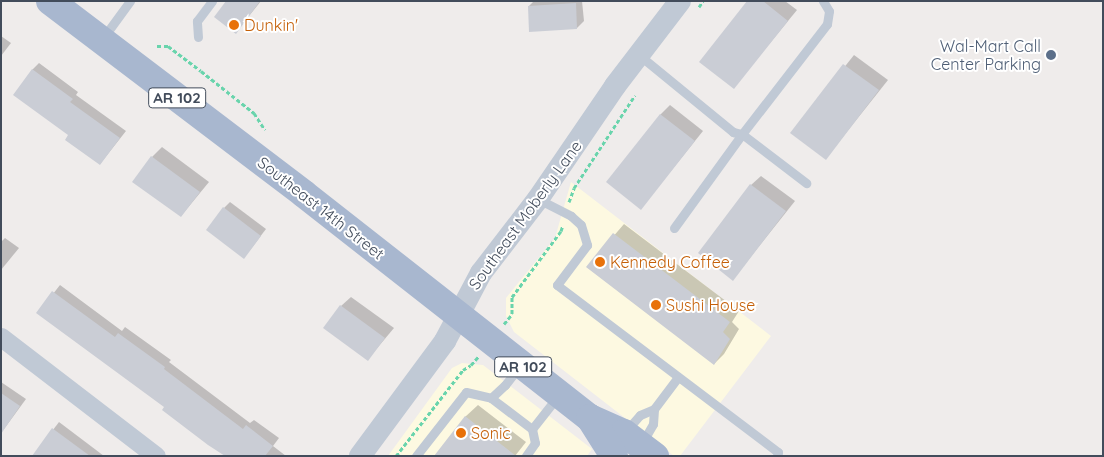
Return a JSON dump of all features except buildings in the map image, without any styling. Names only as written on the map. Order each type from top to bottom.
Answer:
[{"type":"main road","name":"Southeast 14th Street","points":[[50,1],[304,194],[590,418],[633,447]]},
{"type":"street","name":"Southeast Moberly Lane","points":[[361,455],[446,341],[457,315],[481,273],[688,5]]},
{"type":"street","points":[[1,337],[156,456]]},
{"type":"lane","points":[[101,40],[130,1]]},
{"type":"lane","points":[[198,37],[198,21],[212,1]]},
{"type":"lane","points":[[674,228],[742,134],[826,24],[829,12],[823,1]]},
{"type":"lane","points":[[646,61],[733,132],[742,134],[806,183]]},
{"type":"lane","points":[[538,199],[571,216],[581,225],[587,245],[557,285],[778,452],[776,456]]},
{"type":"lane","points":[[491,398],[505,385],[521,365]]},
{"type":"lane","points":[[633,447],[640,415],[654,409],[678,377]]},
{"type":"lane","points":[[416,456],[466,392],[491,398],[532,429],[535,443],[526,456]]},
{"type":"lane","points":[[532,429],[560,395]]},
{"type":"lane","points":[[633,447],[653,424],[654,409]]},
{"type":"path","points":[[688,5],[703,1]]},
{"type":"path","points":[[157,46],[168,46],[254,112],[265,130]]},
{"type":"path","points":[[570,201],[574,188],[646,61]]},
{"type":"path","points":[[512,314],[512,297],[561,232]]},
{"type":"path","points":[[396,456],[463,370],[471,365]]},
{"type":"shaded area","points":[[571,182],[771,336],[680,456],[674,456],[514,332],[506,316],[506,298],[555,238]]},
{"type":"shaded area","points":[[462,363],[483,365],[592,449],[587,456],[388,456],[452,368]]},
{"type":"place","name":"Dunkin'","points":[[234,25]]},
{"type":"place","name":"Wal-Mart Call Center Parking","points":[[1051,55]]},
{"type":"place","name":"Kennedy Coffee","points":[[600,262]]},
{"type":"place","name":"Sushi House","points":[[656,305]]},
{"type":"place","name":"Sonic","points":[[461,433]]}]
